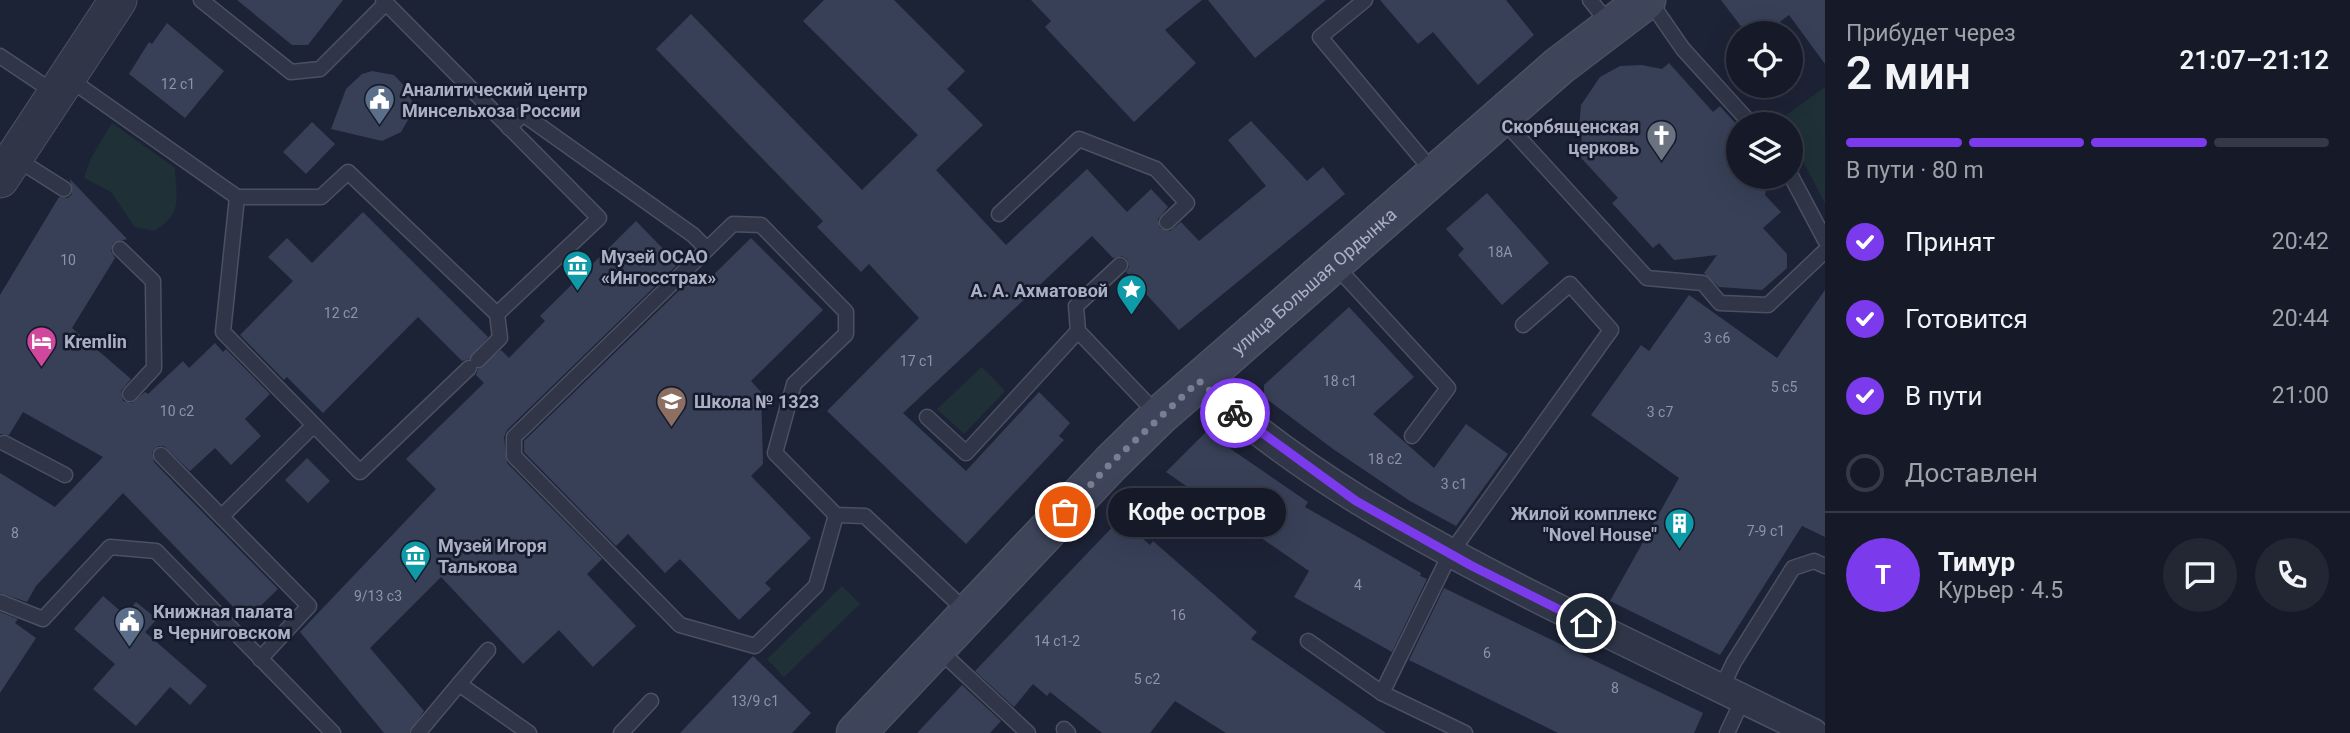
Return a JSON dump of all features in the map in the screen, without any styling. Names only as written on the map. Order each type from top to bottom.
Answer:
[{"type":"main road","name":"улица Большая Ордынка","points":[[856,733],[1159,416],[1500,117],[1601,13],[1647,0]]},
{"type":"street","points":[[7,169],[118,0]]},
{"type":"street","points":[[1199,381],[1226,406],[1356,501],[1450,554],[1813,733]]},
{"type":"lane","points":[[201,0],[291,72],[320,69],[384,2],[599,218],[497,314]]},
{"type":"lane","points":[[1365,0],[1320,37],[1435,174]]},
{"type":"lane","points":[[1647,0],[1683,49],[1740,112]]},
{"type":"lane","points":[[0,56],[61,85],[237,197],[321,197],[348,172],[497,314],[500,338],[360,472],[223,332],[237,197]]},
{"type":"lane","points":[[509,128],[523,114],[693,235],[707,249]]},
{"type":"lane","points":[[1500,117],[1647,278],[1703,283],[1720,303],[1768,305],[1825,251]]},
{"type":"lane","points":[[999,214],[1079,139],[1156,169],[1187,203],[1167,222]]},
{"type":"lane","points":[[7,169],[64,189]]},
{"type":"lane","points":[[1798,189],[1825,240]]},
{"type":"lane","points":[[836,515],[816,586],[755,646],[680,625],[514,456],[514,437],[733,224],[761,225],[846,312],[846,334],[794,384],[775,453],[836,515],[865,516],[969,614]]},
{"type":"lane","points":[[121,249],[153,281],[154,368],[130,394]]},
{"type":"lane","points":[[1333,263],[1448,388],[1412,436]]},
{"type":"lane","points":[[1120,265],[1076,306],[1078,331],[1159,416]]},
{"type":"lane","points":[[1382,693],[1450,554],[1611,330],[1570,284],[1523,325]]},
{"type":"lane","points":[[927,417],[965,453],[1078,331]]},
{"type":"lane","points":[[222,516],[313,426]]},
{"type":"lane","points":[[4,443],[65,475]]},
{"type":"lane","points":[[161,455],[309,606],[260,659]]},
{"type":"lane","points":[[0,601],[43,619],[110,547],[156,551],[333,733]]},
{"type":"lane","points":[[1727,733],[1734,662],[1793,568],[1814,561],[1825,566]]},
{"type":"lane","points":[[1308,641],[1382,693],[1465,733]]},
{"type":"lane","points":[[937,648],[1028,733]]},
{"type":"lane","points":[[418,733],[488,650]]},
{"type":"lane","points":[[459,684],[529,733]]},
{"type":"lane","points":[[621,733],[651,701]]},
{"type":"shaded area","points":[[1825,87],[1825,203],[1803,162],[1803,112],[1791,112]]},
{"type":"shaded area","points":[[112,123],[175,168],[177,197],[174,211],[164,224],[154,231],[135,227],[111,192],[84,178],[91,158]]},
{"type":"shaded area","points":[[982,367],[1005,391],[964,434],[937,409]]},
{"type":"shaded area","points":[[842,586],[860,604],[784,677],[767,659]]},
{"type":"building","points":[[237,0],[343,0],[308,45],[292,45]]},
{"type":"building","points":[[824,0],[894,0],[965,71],[947,89],[983,125],[936,170],[1006,245],[1087,169],[1127,212],[1151,189],[1168,207],[1158,219],[1160,228],[1170,231],[1181,222],[1199,241],[1266,186],[1228,140],[1251,121],[1307,181],[1323,167],[1345,194],[1179,330],[1126,272],[1129,267],[1127,259],[1122,256],[1113,258],[1092,236],[903,413],[966,471],[1039,392],[1070,423],[1059,436],[1064,440],[966,544],[827,411],[919,318],[869,264],[861,272],[817,227],[823,221],[656,49],[691,14],[862,190],[918,135],[803,21]]},
{"type":"building","points":[[1031,0],[1202,0],[1165,30],[1196,63],[1134,122],[1045,27],[1051,21]]},
{"type":"building","points":[[1208,0],[1326,0],[1255,58]]},
{"type":"building","points":[[1380,0],[1506,0],[1534,35],[1478,85],[1433,32],[1418,44]]},
{"type":"building","points":[[1721,0],[1825,0],[1825,64],[1803,34],[1803,21],[1793,21],[1789,15],[1781,21],[1737,21]]},
{"type":"building","points":[[167,23],[224,71],[185,118],[129,74],[149,42],[152,44]]},
{"type":"building","name":"Скорбященская церковь","points":[[1669,63],[1713,112],[1720,106],[1726,113],[1726,189],[1766,189],[1765,195],[1781,212],[1763,228],[1787,254],[1787,268],[1762,290],[1719,287],[1704,273],[1717,255],[1674,260],[1659,243],[1653,248],[1612,203],[1618,198],[1573,149],[1582,141],[1579,128],[1581,105],[1600,77],[1620,66],[1642,65],[1662,69]]},
{"type":"building","points":[[372,71],[394,75],[409,91],[412,113],[401,132],[382,141],[331,129],[346,89],[362,74]]},
{"type":"building","points":[[312,122],[335,144],[306,174],[283,152]]},
{"type":"building","points":[[70,179],[127,239],[113,243],[111,251],[115,258],[72,328],[131,379],[121,391],[123,401],[132,403],[145,392],[148,394],[183,361],[189,368],[215,343],[223,352],[226,349],[270,394],[245,419],[261,436],[231,465],[215,448],[190,471],[164,446],[158,446],[152,453],[154,462],[278,589],[246,620],[123,493],[36,586],[27,602],[0,593],[0,473],[55,507],[103,457],[23,412],[9,435],[0,434],[0,295],[59,197],[68,198],[72,194]]},
{"type":"building","points":[[1487,193],[1549,263],[1502,305],[1458,255],[1464,249],[1446,229]]},
{"type":"building","points":[[363,212],[488,337],[469,359],[462,361],[418,317],[323,413],[287,377],[284,380],[240,335],[293,281],[268,257],[287,238],[312,263]]},
{"type":"building","points":[[636,221],[678,264],[507,430],[504,437],[507,463],[602,559],[587,574],[636,626],[593,667],[559,630],[523,664],[441,577],[370,648],[424,711],[409,733],[384,733],[300,632],[436,489],[406,459],[484,383],[476,375],[478,369],[501,350],[509,358],[545,321],[540,316]]},
{"type":"building","points":[[751,238],[823,310],[751,381],[761,392],[763,464],[751,476],[811,538],[765,583],[771,589],[739,620],[680,559],[665,573],[628,534],[616,546],[524,452],[524,441],[692,278],[701,287]]},
{"type":"building","points":[[1825,290],[1825,537],[1802,526],[1720,655],[1610,601],[1679,478],[1591,415],[1641,345],[1649,351],[1689,295],[1777,358]]},
{"type":"building","points":[[1349,307],[1414,377],[1373,414],[1434,468],[1466,424],[1508,454],[1456,526],[1410,501],[1333,449],[1264,397],[1264,385]]},
{"type":"building","points":[[1206,432],[1308,502],[1305,507],[1421,573],[1420,576],[1427,579],[1392,652],[1294,597],[1309,571],[1166,472]]},
{"type":"building","points":[[307,458],[330,481],[308,503],[285,480]]},
{"type":"building","points":[[1120,519],[1150,545],[1153,541],[1257,632],[1251,639],[1386,733],[1226,733],[1175,701],[1150,733],[1102,733],[1050,692],[1047,696],[1033,684],[1014,707],[975,671]]},
{"type":"building","points":[[1444,588],[1703,713],[1694,733],[1558,733],[1409,660]]},
{"type":"building","name":"Книжная палата в Черниговском","points":[[103,596],[125,615],[136,602],[157,619],[145,632],[207,686],[190,705],[170,687],[136,726],[93,689],[115,664],[74,629]]},
{"type":"building","points":[[0,612],[18,619],[15,623],[36,638],[0,693]]},
{"type":"building","points":[[753,656],[811,713],[792,733],[680,733]]},
{"type":"building","points":[[962,685],[1001,721],[990,733],[917,733]]},
{"type":"way so far","points":[[1065,512],[1159,416],[1199,381],[1235,413]]},
{"type":"place","name":"Аналитический центр Минсельхоза России","points":[[379,126]]},
{"type":"place","name":"Скорбященская церковь","points":[[1662,163]]},
{"type":"place","name":"Музей ОСАО «Ингосстрах»","points":[[578,293]]},
{"type":"place","name":"А. А. Ахматовой","points":[[1131,317]]},
{"type":"place","name":"Kremlin","points":[[41,368]]},
{"type":"place","name":"Школа № 1323","points":[[671,428]]},
{"type":"place","name":"Кофе остров","points":[[1065,512]]},
{"type":"place","name":"Жилой комплекс \"Novel House\"","points":[[1680,550]]},
{"type":"place","name":"Музей Игоря Талькова","points":[[415,582]]},
{"type":"place","name":"Книжная палата в Черниговском","points":[[130,648]]},
{"type":"route","points":[[1235,413],[1356,501],[1472,566],[1586,623]]}]
